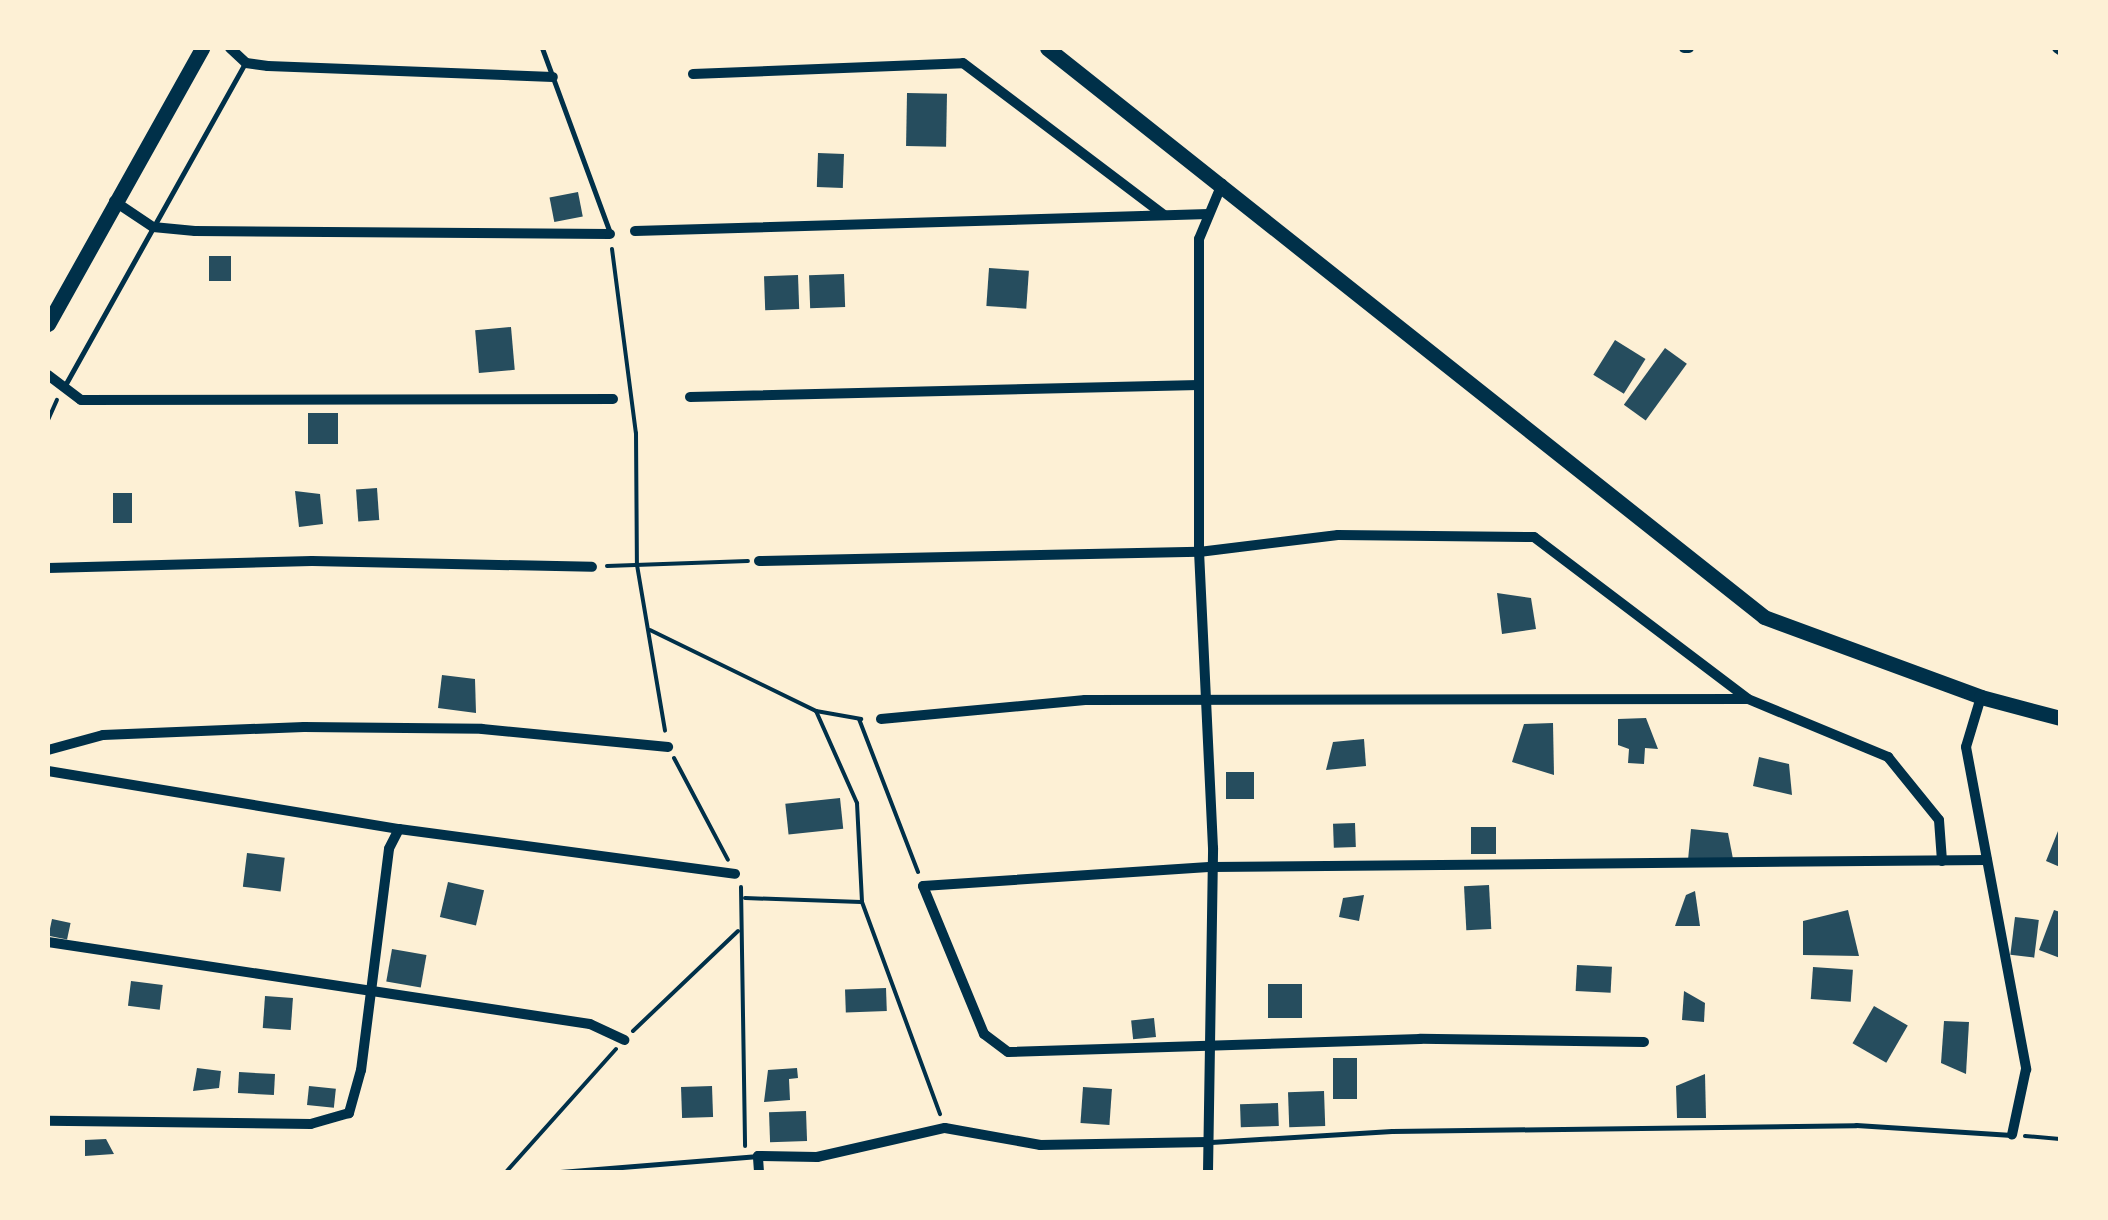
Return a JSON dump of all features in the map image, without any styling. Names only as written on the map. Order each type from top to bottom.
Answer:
[{"type":"main road","points":[[48,324],[202,48]]},
{"type":"main road","points":[[1047,48],[1223,182],[1726,592],[1764,618],[1981,697],[2060,718]]},
{"type":"street","points":[[230,48],[246,62],[553,77]]},
{"type":"street","points":[[694,74],[963,63],[1165,215]]},
{"type":"street","points":[[1208,1172],[1212,866],[1199,552],[1199,238],[1223,182]]},
{"type":"street","points":[[114,201],[153,227],[610,234]]},
{"type":"street","points":[[635,231],[1210,214]]},
{"type":"street","points":[[48,375],[62,392],[81,400],[613,399]]},
{"type":"street","points":[[690,397],[1199,385]]},
{"type":"street","points":[[758,560],[1199,552],[1338,535],[1534,538],[1748,699],[1888,757],[1940,820],[1942,861]]},
{"type":"street","points":[[48,568],[312,561],[592,567]]},
{"type":"street","points":[[1981,697],[1966,746],[2026,1069],[2012,1135]]},
{"type":"street","points":[[881,718],[1085,700],[1748,699]]},
{"type":"street","points":[[48,750],[103,734],[304,727],[482,729],[668,747]]},
{"type":"street","points":[[48,772],[399,829],[735,874]]},
{"type":"street","points":[[48,1121],[333,1122],[349,1113],[361,1070],[366,990],[389,849],[399,829]]},
{"type":"street","points":[[1644,1042],[1420,1039],[1211,1050],[1008,1052],[984,1034],[923,886],[1212,866],[1987,860]]},
{"type":"street","points":[[48,942],[590,1024],[624,1040]]},
{"type":"street","points":[[759,1172],[752,1156],[817,1157],[945,1128],[1040,1145],[1208,1142]]},
{"type":"lane","points":[[542,48],[610,234]]},
{"type":"lane","points":[[62,392],[246,62]]},
{"type":"lane","points":[[1208,1142],[1392,1131],[1856,1125],[2012,1135]]},
{"type":"lane","points":[[560,1172],[752,1156]]},
{"type":"path","points":[[610,234],[636,433],[637,565],[668,747],[746,898],[740,930],[752,1156]]},
{"type":"path","points":[[48,420],[62,392]]},
{"type":"path","points":[[592,567],[758,560]]},
{"type":"path","points":[[648,630],[816,711],[859,719],[881,718]]},
{"type":"path","points":[[816,711],[857,803],[862,902],[945,1128]]},
{"type":"path","points":[[859,719],[923,886]]},
{"type":"path","points":[[746,898],[862,902]]},
{"type":"path","points":[[2012,1135],[2060,1139]]},
{"type":"building","points":[[907,93],[947,94],[946,147],[906,146]]},
{"type":"building","points":[[818,153],[844,154],[843,188],[817,187]]},
{"type":"building","points":[[578,192],[583,217],[554,222],[550,198]]},
{"type":"building","points":[[209,256],[231,256],[231,281],[209,281]]},
{"type":"building","points":[[989,268],[1029,271],[1026,309],[986,306]]},
{"type":"building","points":[[844,274],[845,307],[810,308],[809,275]]},
{"type":"building","points":[[798,275],[799,309],[765,310],[764,276]]},
{"type":"building","points":[[511,327],[515,370],[479,373],[475,330]]},
{"type":"building","points":[[1615,340],[1646,359],[1624,394],[1593,375]]},
{"type":"building","points":[[1665,348],[1687,364],[1646,421],[1624,405]]},
{"type":"building","points":[[308,413],[338,413],[338,444],[308,444]]},
{"type":"building","points":[[377,488],[379,520],[358,521],[356,489]]},
{"type":"building","points":[[295,491],[320,494],[323,524],[299,527]]},
{"type":"building","points":[[113,493],[132,493],[132,523],[113,523]]},
{"type":"building","points":[[1497,593],[1531,598],[1536,629],[1502,634]]},
{"type":"building","points":[[442,675],[475,679],[476,713],[438,708]]},
{"type":"building","points":[[1646,718],[1658,749],[1645,748],[1644,764],[1628,763],[1629,749],[1618,745],[1618,719]]},
{"type":"building","points":[[1553,723],[1554,775],[1512,762],[1524,724]]},
{"type":"building","points":[[1364,739],[1366,766],[1326,770],[1333,742]]},
{"type":"building","points":[[1759,757],[1789,764],[1792,795],[1753,786]]},
{"type":"building","points":[[1226,772],[1254,772],[1254,799],[1226,799]]},
{"type":"building","points":[[840,798],[843,829],[789,835],[785,804]]},
{"type":"building","points":[[1355,823],[1356,847],[1334,848],[1333,824]]},
{"type":"building","points":[[2060,826],[2060,867],[2046,861]]},
{"type":"building","points":[[1471,827],[1496,827],[1496,854],[1471,854]]},
{"type":"building","points":[[1691,829],[1728,833],[1734,864],[1688,860]]},
{"type":"building","points":[[247,853],[285,858],[281,891],[243,887]]},
{"type":"building","points":[[448,882],[484,890],[476,925],[440,917]]},
{"type":"building","points":[[1489,885],[1491,929],[1466,930],[1464,886]]},
{"type":"building","points":[[1695,891],[1700,926],[1675,926],[1686,895]]},
{"type":"building","points":[[1364,895],[1359,921],[1339,917],[1343,898]]},
{"type":"building","points":[[1848,910],[1859,956],[1803,955],[1803,921]]},
{"type":"building","points":[[2054,910],[2060,912],[2060,958],[2039,950]]},
{"type":"building","points":[[2015,917],[2039,920],[2034,958],[2010,955]]},
{"type":"building","points":[[52,919],[71,923],[67,940],[48,936]]},
{"type":"building","points":[[392,949],[426,955],[421,988],[386,981]]},
{"type":"building","points":[[1577,965],[1612,967],[1611,993],[1576,991]]},
{"type":"building","points":[[1813,967],[1853,970],[1851,1002],[1811,999]]},
{"type":"building","points":[[131,981],[163,985],[160,1010],[128,1006]]},
{"type":"building","points":[[1268,984],[1302,984],[1302,1018],[1268,1018]]},
{"type":"building","points":[[886,988],[887,1011],[846,1012],[845,989]]},
{"type":"building","points":[[1684,991],[1705,1003],[1704,1022],[1682,1020]]},
{"type":"building","points":[[265,996],[293,998],[291,1030],[263,1028]]},
{"type":"building","points":[[1874,1006],[1908,1026],[1886,1063],[1853,1043]]},
{"type":"building","points":[[1154,1018],[1156,1037],[1133,1039],[1131,1020]]},
{"type":"building","points":[[1944,1021],[1969,1022],[1966,1074],[1941,1063]]},
{"type":"building","points":[[1333,1058],[1357,1058],[1357,1099],[1333,1099]]},
{"type":"building","points":[[197,1068],[221,1071],[219,1088],[193,1091]]},
{"type":"building","points":[[797,1068],[798,1078],[789,1079],[790,1100],[764,1102],[768,1070]]},
{"type":"building","points":[[239,1072],[275,1074],[274,1095],[238,1093]]},
{"type":"building","points":[[1705,1074],[1706,1118],[1677,1118],[1676,1086]]},
{"type":"building","points":[[309,1086],[336,1089],[334,1108],[307,1105]]},
{"type":"building","points":[[712,1086],[713,1117],[682,1118],[681,1087]]},
{"type":"building","points":[[1083,1087],[1112,1089],[1109,1125],[1080,1123]]},
{"type":"building","points":[[1324,1091],[1325,1126],[1289,1127],[1288,1092]]},
{"type":"building","points":[[1278,1103],[1279,1126],[1241,1127],[1240,1104]]},
{"type":"building","points":[[806,1111],[807,1141],[770,1142],[769,1112]]},
{"type":"building","points":[[106,1139],[114,1154],[85,1156],[85,1140]]}]
